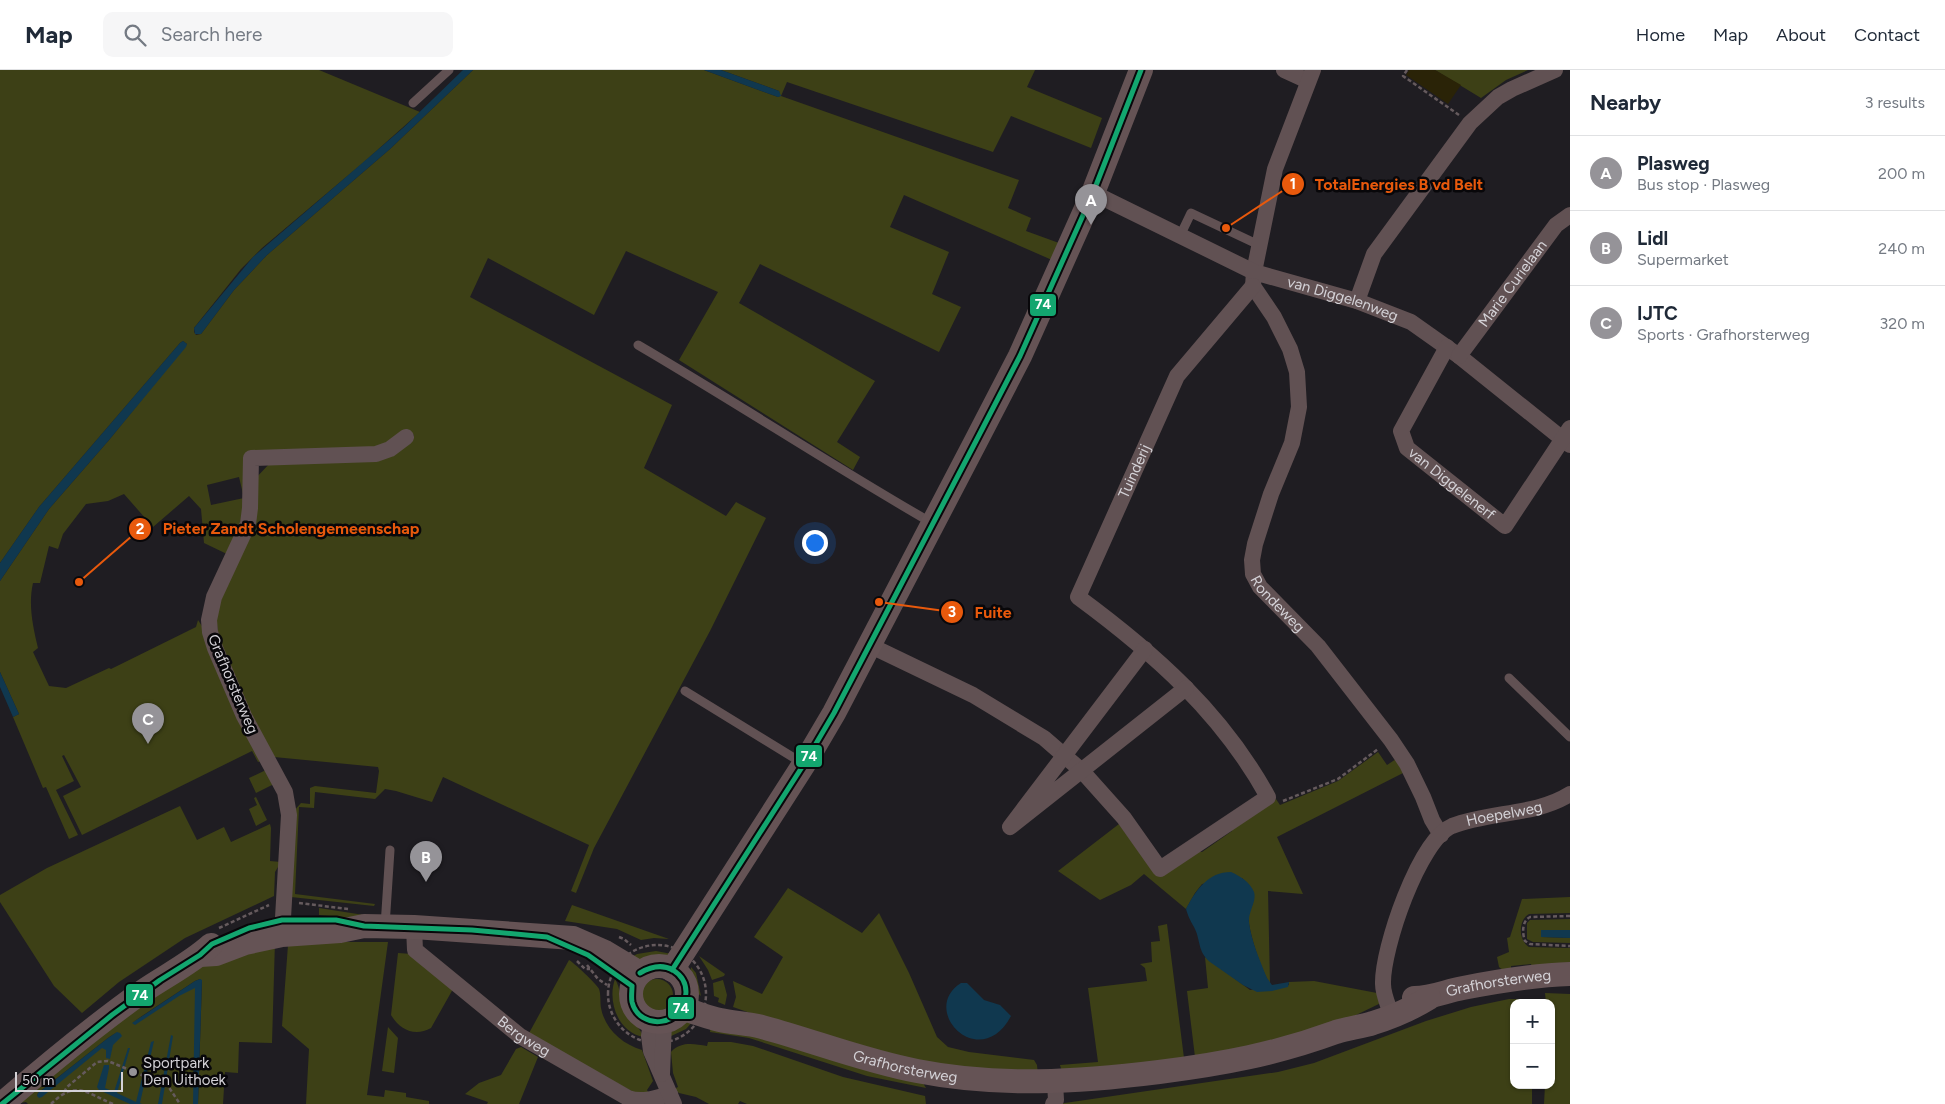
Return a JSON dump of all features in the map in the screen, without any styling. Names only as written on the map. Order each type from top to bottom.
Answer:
[{"type":"main road","points":[[2,1104],[112,1015],[160,980],[200,955],[216,954],[282,928],[340,930],[375,926],[414,927],[508,932],[548,937],[563,936],[582,941],[623,976],[636,1010],[645,1019],[679,1017],[685,984],[678,974],[678,962],[804,764],[834,713],[1020,356],[1093,192],[1141,70]]},
{"type":"main road","points":[[548,937],[623,976],[652,967],[678,962]]},
{"type":"main road","name":"Grafhorsterweg","points":[[679,1017],[744,1015],[759,1026],[861,1058],[918,1071],[996,1080],[1054,1093],[1131,1076],[1251,1058],[1301,1045],[1350,1027],[1368,1014],[1390,1011],[1407,998],[1429,998],[1460,989],[1520,977],[1570,974]]},
{"type":"street","points":[[1253,279],[1275,169],[1310,75],[1284,70]]},
{"type":"street","points":[[1357,301],[1374,254],[1470,123],[1498,97],[1554,70]]},
{"type":"street","name":"van Diggelenweg","points":[[1093,192],[1180,236],[1253,279],[1357,301],[1411,322],[1453,351],[1567,437]]},
{"type":"street","name":"Marie Curielaan","points":[[1453,351],[1556,225],[1570,215]]},
{"type":"street","name":"Rondeweg","points":[[1253,279],[1290,349],[1297,372],[1299,407],[1292,443],[1271,494],[1255,544],[1252,560],[1254,574],[1260,587],[1318,646],[1391,740],[1407,764],[1432,820],[1441,835]]},
{"type":"street","name":"Tuinderij","points":[[1253,279],[1177,376],[1078,597],[1145,649],[1207,710],[1237,747],[1268,797]]},
{"type":"street","name":"van Diggelenerf","points":[[1453,351],[1401,431],[1407,448],[1505,526],[1567,437]]},
{"type":"street","name":"Grafhorsterweg","points":[[282,928],[289,815],[287,798],[244,716],[215,648],[210,632],[211,608],[223,576],[248,524],[251,458],[376,454],[390,449],[406,437]]},
{"type":"street","points":[[869,645],[973,694],[1044,738],[1082,772],[1124,818],[1160,868],[1268,797]]},
{"type":"street","points":[[1145,649],[1010,828],[1186,688]]},
{"type":"street","name":"Hoepelweg","points":[[1441,835],[1450,827],[1488,816],[1536,808],[1570,794]]},
{"type":"street","points":[[1390,1011],[1383,986],[1383,976],[1396,921],[1416,872],[1441,835]]},
{"type":"street","name":"Bergweg","points":[[414,927],[415,950],[520,1036],[636,1101],[672,1099],[662,1074],[654,1061],[679,1017]]},
{"type":"street","name":"Bergweg","points":[[662,1074],[679,1017]]},
{"type":"lane","points":[[414,103],[449,70]]},
{"type":"lane","points":[[1180,236],[1191,213],[1259,245]]},
{"type":"lane","points":[[638,346],[735,402],[867,486],[932,524]]},
{"type":"lane","points":[[1510,678],[1570,736]]},
{"type":"lane","points":[[685,690],[804,764]]},
{"type":"lane","points":[[375,926],[390,850]]},
{"type":"path","points":[[1407,70],[1403,76],[1470,123]]},
{"type":"path","points":[[1268,797],[1281,802],[1338,779],[1391,740]]},
{"type":"path","points":[[1570,916],[1530,917],[1524,923],[1525,941],[1530,944],[1570,946]]},
{"type":"path","points":[[650,945],[671,946],[678,962],[693,962],[702,975],[706,989],[679,1017],[629,1034],[616,1021],[609,1005],[634,951],[650,945]]},
{"type":"path","points":[[578,951],[594,974],[623,976]]},
{"type":"path","points":[[50,1104],[97,1062],[108,1061],[168,1086],[180,1104]]},
{"type":"path","points":[[64,1092],[72,1089],[79,1090],[113,1104]]},
{"type":"green space","points":[[0,70],[319,70],[420,112],[262,248],[241,269],[194,328],[196,335],[201,334],[234,290],[267,255],[390,149],[473,70],[704,70],[778,97],[780,96],[779,91],[721,70],[1035,70],[1027,87],[1102,118],[1091,148],[1011,116],[993,152],[787,82],[781,96],[1019,180],[1008,208],[1031,218],[1026,231],[1059,243],[1052,260],[904,195],[890,227],[949,252],[932,294],[961,307],[939,352],[760,264],[739,303],[875,381],[837,442],[860,457],[853,470],[679,360],[718,292],[626,251],[594,315],[488,258],[470,297],[672,405],[644,468],[726,516],[736,502],[766,518],[710,631],[594,848],[576,893],[571,891],[589,845],[443,777],[432,802],[385,789],[375,799],[315,792],[314,808],[299,807],[295,894],[375,904],[374,906],[291,897],[292,813],[301,803],[310,804],[310,788],[315,786],[376,793],[378,767],[274,757],[230,668],[218,631],[218,611],[225,588],[238,560],[236,559],[252,527],[254,480],[271,462],[381,456],[397,450],[414,435],[406,430],[387,444],[365,451],[247,454],[246,514],[241,531],[229,555],[204,543],[201,509],[189,496],[153,527],[124,494],[108,501],[86,504],[63,534],[58,549],[49,546],[40,583],[33,583],[31,608],[38,648],[33,652],[49,686],[66,688],[109,668],[111,669],[196,627],[198,620],[236,706],[264,760],[258,762],[252,751],[82,835],[63,796],[81,787],[64,755],[62,756],[74,781],[56,790],[78,835],[69,839],[46,787],[43,788],[13,717],[19,714],[0,672],[0,581],[49,509],[109,440],[187,344],[183,341],[180,343],[39,507],[0,563]],"holes":[[[239,477],[244,498],[211,505],[207,485]]]},
{"type":"green space","points":[[1435,70],[1528,70],[1506,80],[1481,98]]},
{"type":"green space","points":[[1378,752],[1387,765],[1396,759],[1405,772],[1277,837],[1303,894],[1268,891],[1270,984],[1257,955],[1249,924],[1253,892],[1242,878],[1202,884],[1186,909],[1144,874],[1131,885],[1100,900],[1058,871],[1119,824],[1153,871],[1195,851],[1202,852],[1232,831],[1233,824],[1276,799],[1280,805],[1338,781]]},
{"type":"green space","points":[[266,770],[274,784],[256,793],[249,778]]},
{"type":"green space","points":[[256,797],[267,820],[256,826],[249,809],[257,805],[254,798]]},
{"type":"green space","points":[[180,806],[197,840],[224,827],[231,842],[270,824],[270,861],[281,862],[275,872],[274,896],[185,938],[119,982],[82,1013],[54,986],[0,902],[0,895],[47,868]]},
{"type":"green space","points":[[788,888],[862,933],[879,913],[909,973],[937,1037],[948,1047],[969,1052],[1034,1060],[1037,1065],[1038,1075],[972,1072],[835,1042],[733,1007],[736,997],[733,981],[762,994],[783,957],[754,937]]},
{"type":"green space","points":[[1570,897],[1570,913],[1529,914],[1521,925],[1521,935],[1525,944],[1529,947],[1570,948],[1570,966],[1532,968],[1531,964],[1511,966],[1511,972],[1505,972],[1499,967],[1497,957],[1509,952],[1507,938],[1510,937],[1522,899]]},
{"type":"green space","points":[[572,905],[669,939],[654,938],[641,940],[617,929],[565,921]]},
{"type":"green space","points":[[319,908],[364,915],[359,919],[319,915]]},
{"type":"green space","points":[[1570,919],[1570,930],[1541,930],[1542,937],[1570,938],[1570,943],[1533,942],[1527,939],[1527,923],[1530,920]]},
{"type":"green space","points":[[1167,924],[1184,1058],[1062,1072],[1060,1065],[1098,1062],[1088,988],[1147,981],[1145,968],[1140,964],[1152,962],[1151,942],[1160,941],[1158,926]]},
{"type":"green space","points":[[275,941],[272,1043],[239,1042],[238,1073],[225,1072],[223,1104],[198,1104],[202,981],[200,979],[133,1022],[199,983],[195,1104],[28,1104],[26,1102],[11,1104],[104,1030],[198,967]],"holes":[[[117,1032],[37,1096],[38,1093]]]},
{"type":"green space","points":[[316,942],[388,942],[367,1095],[384,1097],[385,1090],[406,1093],[406,1097],[429,1101],[429,1104],[306,1104],[309,1049],[282,1026],[288,945]]},
{"type":"green space","points":[[656,951],[672,954],[651,962],[630,958],[637,954]]},
{"type":"green space","points":[[398,953],[412,954],[453,989],[431,1028],[425,1031],[408,1031],[399,1025],[391,1015]]},
{"type":"green space","points":[[699,956],[725,974],[724,976],[712,980]]},
{"type":"green space","points":[[1205,957],[1250,990],[1289,985],[1289,982],[1314,981],[1377,993],[1383,1002],[1325,1030],[1195,1057],[1187,991],[1208,988]]},
{"type":"green space","points":[[569,960],[585,973],[599,989],[603,1016],[610,1029],[621,1040],[642,1050],[653,1081],[647,1090],[648,1092],[639,1095],[528,1035]]},
{"type":"green space","points":[[691,967],[696,973],[701,996],[695,990],[692,983]]},
{"type":"green space","points":[[615,979],[625,1009],[644,1037],[627,1029],[617,1015],[612,997]]},
{"type":"green space","points":[[657,979],[669,983],[673,995],[669,1007],[657,1011],[645,1007],[641,995],[645,983]]},
{"type":"green space","points":[[723,980],[727,995],[725,1005],[718,1002],[719,998],[714,996],[713,983]]},
{"type":"green space","points":[[1545,993],[1570,994],[1570,1104],[1544,1104],[1545,1089],[1555,1089],[1555,999],[1546,999]]},
{"type":"green space","points":[[1510,999],[1510,1089],[1532,1089],[1532,1104],[1058,1104],[1278,1072],[1314,1063],[1426,1021],[1471,1007]]},
{"type":"green space","points":[[684,1020],[694,1020],[686,1029],[667,1038],[671,1028]]},
{"type":"green space","points":[[711,1022],[920,1078],[926,1088],[867,1076],[749,1038],[710,1032]]},
{"type":"green space","points":[[388,1027],[398,1038],[394,1073],[382,1071]]},
{"type":"green space","points":[[708,1042],[731,1042],[753,1046],[843,1077],[925,1096],[926,1104],[747,1104],[740,1101],[738,1104],[709,1104],[696,1097],[679,1093],[674,1089],[678,1087],[673,1073],[671,1052],[679,1046],[693,1044],[707,1046]]},
{"type":"green space","points":[[521,1047],[538,1057],[519,1104],[487,1104],[488,1102],[465,1094],[479,1083],[501,1075],[516,1049]]},
{"type":"sand","points":[[1409,70],[1435,70],[1461,85],[1448,104],[1406,75]]},
{"type":"water","points":[[463,70],[473,70],[390,149],[267,255],[234,290],[201,334],[195,334],[194,328],[253,257],[403,128]]},
{"type":"water","points":[[704,70],[721,70],[779,91],[781,96],[778,97]]},
{"type":"water","points":[[183,341],[187,344],[186,347],[49,509],[0,581],[0,563],[39,507]]},
{"type":"water","points":[[0,672],[19,714],[13,717],[0,687]]},
{"type":"water","points":[[1231,872],[1250,885],[1254,892],[1249,922],[1250,929],[1267,978],[1272,985],[1289,982],[1288,987],[1257,992],[1243,985],[1210,962],[1201,950],[1186,909],[1204,883],[1216,875]]},
{"type":"water","points":[[1541,930],[1570,930],[1570,938],[1541,937]]},
{"type":"water","points":[[200,979],[202,980],[198,1104],[193,1104],[195,988],[179,996],[135,1025],[132,1023]]},
{"type":"water","points":[[961,983],[967,983],[984,1000],[1000,1005],[1011,1016],[998,1032],[984,1039],[970,1038],[958,1031],[950,1021],[946,1008],[950,995]]},
{"type":"water","points":[[117,1032],[122,1036],[113,1045],[110,1059],[106,1058],[106,1050],[102,1048],[42,1097],[39,1098],[37,1096],[38,1093]]},
{"type":"water","points":[[171,1035],[173,1036],[162,1104],[158,1104]]},
{"type":"water","points":[[154,1041],[140,1103],[142,1104],[130,1104],[99,1090],[97,1087],[104,1065],[109,1065],[105,1088],[114,1092],[128,1048],[130,1048],[117,1093],[136,1102],[151,1042]]},
{"type":"transit line","name":"74","points":[[672,970],[804,764],[834,713],[976,441],[1020,356],[1093,193],[1141,70]]},
{"type":"transit line","name":"74","points":[[2,1104],[112,1015],[160,980],[200,955],[212,944],[249,928],[282,920],[336,920],[364,926],[472,930],[547,937],[588,955],[632,986]]},
{"type":"transit line","name":"74","points":[[632,986],[632,1002],[636,1011],[643,1018],[652,1021],[670,1019],[678,1013],[684,1004],[685,985],[676,972],[669,968],[660,967],[648,969],[640,973]]},
{"type":"place","name":"Plasweg","points":[[1091,225]]},
{"type":"place","name":"TotalEnergies B vd Belt","points":[[1226,228]]},
{"type":"place","name":"Pieter Zandt Scholengemeenschap","points":[[79,582]]},
{"type":"place","name":"Fuite","points":[[879,602]]},
{"type":"place","name":"IJTC","points":[[148,744]]},
{"type":"place","name":"Lidl","points":[[426,882]]},
{"type":"place","name":"Sportpark Den Uithoek","points":[[133,1072]]}]
